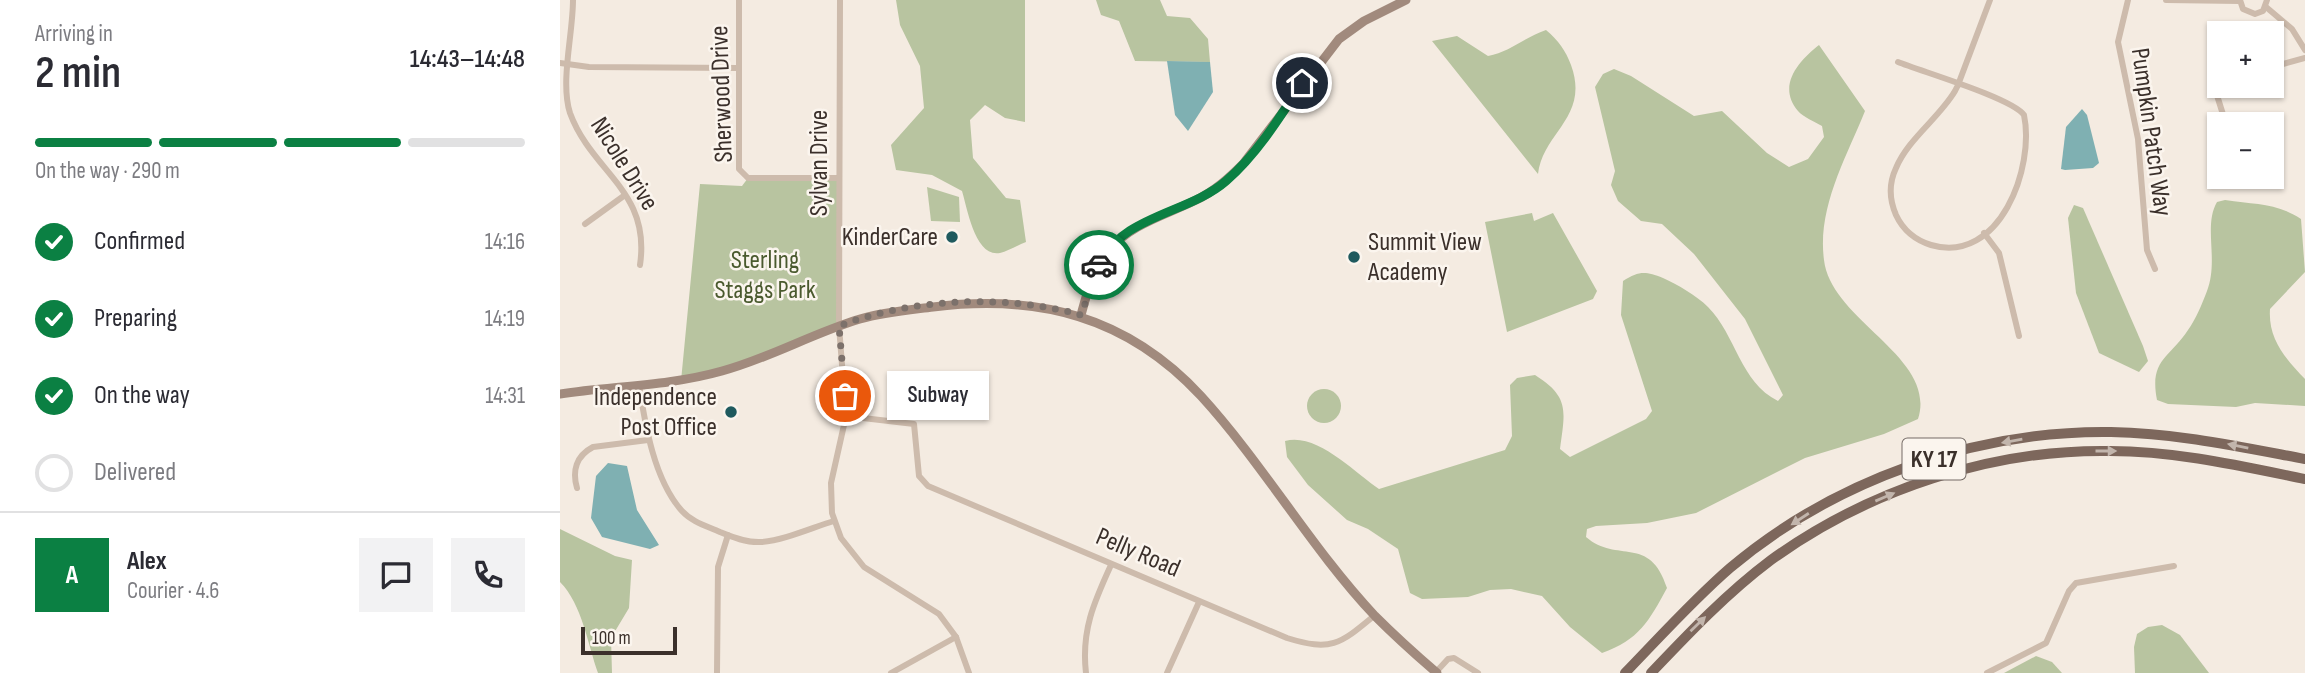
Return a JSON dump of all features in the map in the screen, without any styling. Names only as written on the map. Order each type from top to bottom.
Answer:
[{"type":"main road","points":[[1081,315],[1101,261],[1117,241],[1129,231],[1198,199],[1225,182],[1243,164],[1339,39],[1364,21],[1406,0]]},
{"type":"main road","points":[[560,394],[688,380],[725,371],[839,326],[884,313],[971,302],[1025,303],[1081,315],[1139,344],[1190,385],[1235,437],[1375,615],[1437,673]]},
{"type":"main road","name":"KY 17","points":[[1625,673],[1712,586],[1755,550],[1838,497],[1916,465],[2007,442],[2091,432],[2152,434],[2208,440],[2305,459]]},
{"type":"main road","name":"KY 17","points":[[1651,673],[1736,589],[1797,543],[1885,496],[1960,471],[2024,457],[2110,451],[2190,456],[2305,479]]},
{"type":"street","name":"Nicole Drive","points":[[573,0],[564,64],[570,113],[641,223],[643,246],[640,265]]},
{"type":"street","name":"Sherwood Drive","points":[[739,0],[738,161],[742,173],[748,178],[838,178]]},
{"type":"street","name":"Sylvan Drive","points":[[834,521],[831,482],[846,416],[839,326],[840,0]]},
{"type":"street","points":[[1898,62],[1958,85],[2013,105],[2024,115],[2026,155],[2020,185],[2004,212],[1984,233],[1961,246],[1929,244],[1904,228],[1891,199],[1896,167],[1946,106],[1958,85],[1990,0]]},
{"type":"street","name":"Pumpkin Patch Way","points":[[2128,0],[2118,42],[2138,139],[2147,250],[2155,269]]},
{"type":"street","points":[[2166,0],[2240,0],[2243,9],[2250,14],[2260,13],[2267,3],[2292,29],[2305,50]]},
{"type":"street","points":[[2284,64],[2305,58]]},
{"type":"street","points":[[564,64],[738,68]]},
{"type":"street","points":[[585,224],[625,195]]},
{"type":"street","points":[[1984,233],[1998,253],[2019,336]]},
{"type":"street","points":[[639,385],[648,440],[681,510],[697,522],[728,536],[762,542],[834,521],[852,555],[864,568],[875,577],[928,605],[956,637],[969,673]]},
{"type":"street","name":"Pelly Road","points":[[846,416],[914,424],[919,476],[928,486],[1111,565],[1312,646],[1329,647],[1343,640],[1375,615]]},
{"type":"street","points":[[577,488],[574,473],[585,451],[593,447],[648,440]]},
{"type":"street","points":[[717,673],[718,567],[728,536]]},
{"type":"street","points":[[1086,673],[1083,652],[1087,619],[1111,565]]},
{"type":"street","points":[[1987,673],[2046,643],[2056,626],[2069,591],[2076,583],[2174,566]]},
{"type":"street","points":[[1167,673],[1199,601]]},
{"type":"street","points":[[891,673],[956,637]]},
{"type":"street","points":[[1437,673],[1448,659],[1454,658],[1478,673]]},
{"type":"green space","points":[[896,0],[1025,0],[1025,122],[1005,118],[985,105],[970,120],[973,158],[1006,198],[1020,200],[1026,242],[1000,253],[991,252],[978,240],[962,191],[932,175],[896,170],[891,145],[924,108],[920,66],[900,25]]},
{"type":"green space","points":[[1096,0],[1160,0],[1167,16],[1190,18],[1208,39],[1210,62],[1135,61],[1119,21],[1101,15]]},
{"type":"green space","points":[[1546,30],[1561,46],[1569,60],[1575,83],[1575,98],[1564,123],[1542,159],[1538,174],[1432,41],[1457,36],[1488,56]]},
{"type":"green space","points":[[1819,45],[1865,111],[1829,202],[1823,241],[1824,260],[1831,282],[1844,302],[1899,358],[1913,377],[1920,397],[1918,419],[1884,434],[1805,458],[1696,513],[1647,523],[1587,529],[1586,537],[1598,545],[1632,552],[1652,561],[1660,571],[1667,588],[1642,628],[1625,642],[1602,653],[1570,627],[1542,596],[1511,589],[1490,590],[1468,597],[1422,599],[1410,593],[1398,549],[1368,529],[1347,520],[1308,485],[1287,457],[1285,441],[1310,442],[1322,448],[1379,489],[1505,450],[1512,436],[1510,385],[1517,378],[1535,375],[1560,398],[1564,415],[1560,449],[1570,457],[1646,419],[1652,411],[1621,315],[1623,281],[1642,273],[1675,284],[1708,307],[1755,382],[1765,393],[1778,401],[1783,395],[1745,319],[1694,254],[1662,224],[1641,221],[1618,201],[1611,185],[1615,171],[1595,87],[1603,74],[1614,69],[1631,76],[1694,116],[1722,111],[1767,153],[1789,167],[1808,159],[1824,137],[1822,126],[1798,111],[1789,92],[1793,74],[1798,66]]},
{"type":"green space","name":"Sterling Staggs Park","points":[[748,178],[838,178],[839,326],[746,364],[681,381],[700,184],[742,186]]},
{"type":"green space","points":[[927,187],[959,197],[960,222],[931,221]]},
{"type":"green space","points":[[2225,200],[2273,207],[2301,219],[2305,272],[2270,309],[2270,320],[2279,347],[2305,379],[2305,406],[2255,403],[2236,407],[2168,404],[2157,400],[2155,386],[2159,367],[2191,326],[2207,291],[2212,267],[2213,211],[2217,202]]},
{"type":"green space","points":[[2074,205],[2083,208],[2143,346],[2148,361],[2139,372],[2099,353],[2076,293],[2068,218]]},
{"type":"green space","points":[[1532,213],[1534,221],[1553,213],[1597,291],[1593,299],[1507,332],[1485,222]]},
{"type":"green space","points":[[1324,389],[1336,394],[1341,406],[1336,418],[1324,423],[1312,418],[1307,406],[1312,394]]},
{"type":"green space","points":[[560,529],[615,556],[632,560],[629,608],[611,638],[612,673],[598,673],[579,613],[568,591],[560,582]]},
{"type":"green space","points":[[2162,625],[2180,635],[2209,673],[2135,673],[2134,647],[2137,634],[2148,627]]},
{"type":"green space","points":[[2036,656],[2052,662],[2062,673],[2004,673]]},
{"type":"water","points":[[1167,61],[1210,62],[1213,92],[1188,131],[1175,115]]},
{"type":"water","points":[[2082,109],[2087,115],[2099,163],[2093,168],[2061,169],[2066,127]]},
{"type":"water","points":[[608,463],[627,466],[637,510],[659,545],[650,549],[602,537],[591,518],[596,476]]},
{"type":"way so far","points":[[845,396],[839,326],[884,313],[971,302],[1025,303],[1081,315],[1088,289],[1099,265]]},
{"type":"place","name":"KinderCare","points":[[952,237]]},
{"type":"place","name":"Summit View Academy","points":[[1354,257]]},
{"type":"place","name":"Subway","points":[[845,396]]},
{"type":"place","name":"Independence Post Office","points":[[731,412]]},
{"type":"route","points":[[1099,265],[1108,251],[1129,231],[1198,199],[1225,182],[1243,164],[1302,83]]}]
